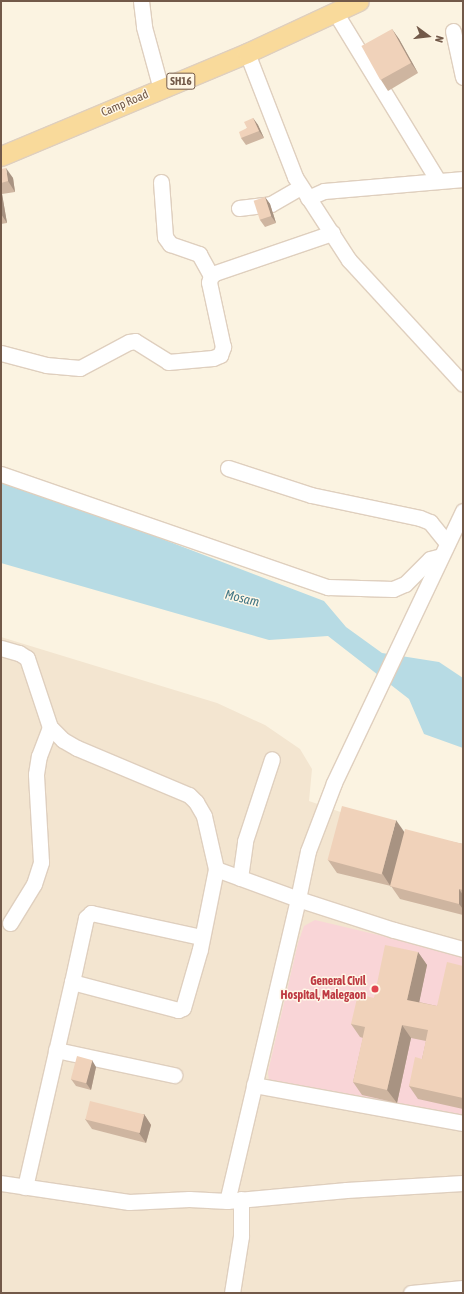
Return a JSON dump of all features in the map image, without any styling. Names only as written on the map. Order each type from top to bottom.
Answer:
[{"type":"main road","name":"Camp Road","points":[[1,156],[247,53],[359,1]]},
{"type":"street","points":[[141,1],[144,27],[161,89]]},
{"type":"street","points":[[335,12],[438,181]]},
{"type":"street","points":[[453,31],[463,77]]},
{"type":"street","points":[[247,53],[295,177],[349,260],[463,384]]},
{"type":"street","points":[[239,208],[271,204],[305,192],[463,179]]},
{"type":"street","points":[[1,354],[46,365],[80,368],[129,342],[135,341],[168,362],[214,358],[220,355],[223,347],[209,282],[210,276],[199,254],[170,244],[165,237],[161,182]]},
{"type":"street","points":[[210,276],[332,233]]},
{"type":"street","points":[[228,468],[311,495],[420,518],[430,522],[444,550]]},
{"type":"street","points":[[1,474],[328,587],[393,589],[405,584],[430,559],[444,550]]},
{"type":"street","points":[[232,1293],[241,1236],[234,1200],[254,1085],[308,851],[334,783],[463,511]]},
{"type":"street","points":[[1,648],[19,653],[27,658],[50,727],[77,748],[189,795],[204,816],[216,869],[201,937],[200,949],[183,1008],[178,1010],[72,982]]},
{"type":"street","points":[[10,923],[34,884],[40,862],[36,774],[39,756],[50,727]]},
{"type":"street","points":[[240,878],[245,840],[272,759]]},
{"type":"street","points":[[216,869],[298,899],[394,930],[463,949]]},
{"type":"street","points":[[25,1187],[86,918],[91,913],[201,937]]},
{"type":"street","points":[[56,1050],[174,1075]]},
{"type":"street","points":[[254,1085],[463,1123]]},
{"type":"street","points":[[1,1183],[129,1202],[189,1199],[234,1200],[361,1189],[463,1183]]},
{"type":"street","points":[[411,1293],[463,1288]]},
{"type":"shaded area","points":[[1,637],[217,703],[265,725],[300,749],[312,769],[309,801],[463,855],[463,1293],[1,1293]]},
{"type":"shaded area","name":"General Civil Hospital, Malegaon","points":[[315,920],[463,955],[463,1121],[269,1081],[268,1072],[298,943],[304,926]]},
{"type":"water","name":"Mosam","points":[[1,482],[32,489],[324,601],[346,627],[382,653],[439,662],[463,678],[463,748],[424,734],[409,699],[328,636],[269,640],[1,563]]},
{"type":"building","points":[[392,29],[411,63],[380,80],[361,46]]},
{"type":"building","points":[[253,118],[259,131],[241,138],[239,132],[247,128],[244,122]]},
{"type":"building","points":[[6,168],[8,181],[1,183],[1,169]]},
{"type":"building","points":[[265,197],[271,216],[260,220],[254,201]]},
{"type":"building","points":[[342,806],[396,820],[382,875],[328,860]]},
{"type":"building","points":[[405,829],[463,844],[463,890],[459,889],[459,904],[390,886]]},
{"type":"building","points":[[385,945],[418,952],[407,1000],[437,1006],[447,962],[463,966],[463,1098],[409,1086],[415,1057],[422,1059],[428,1030],[402,1025],[387,1090],[353,1082],[365,1027],[351,1024],[358,994],[374,998]]},
{"type":"building","points":[[77,1056],[92,1060],[86,1083],[71,1079]]},
{"type":"building","points":[[90,1101],[144,1115],[140,1133],[85,1119]]},
{"type":"place","name":"General Civil Hospital, Malegaon","points":[[375,989]]}]
